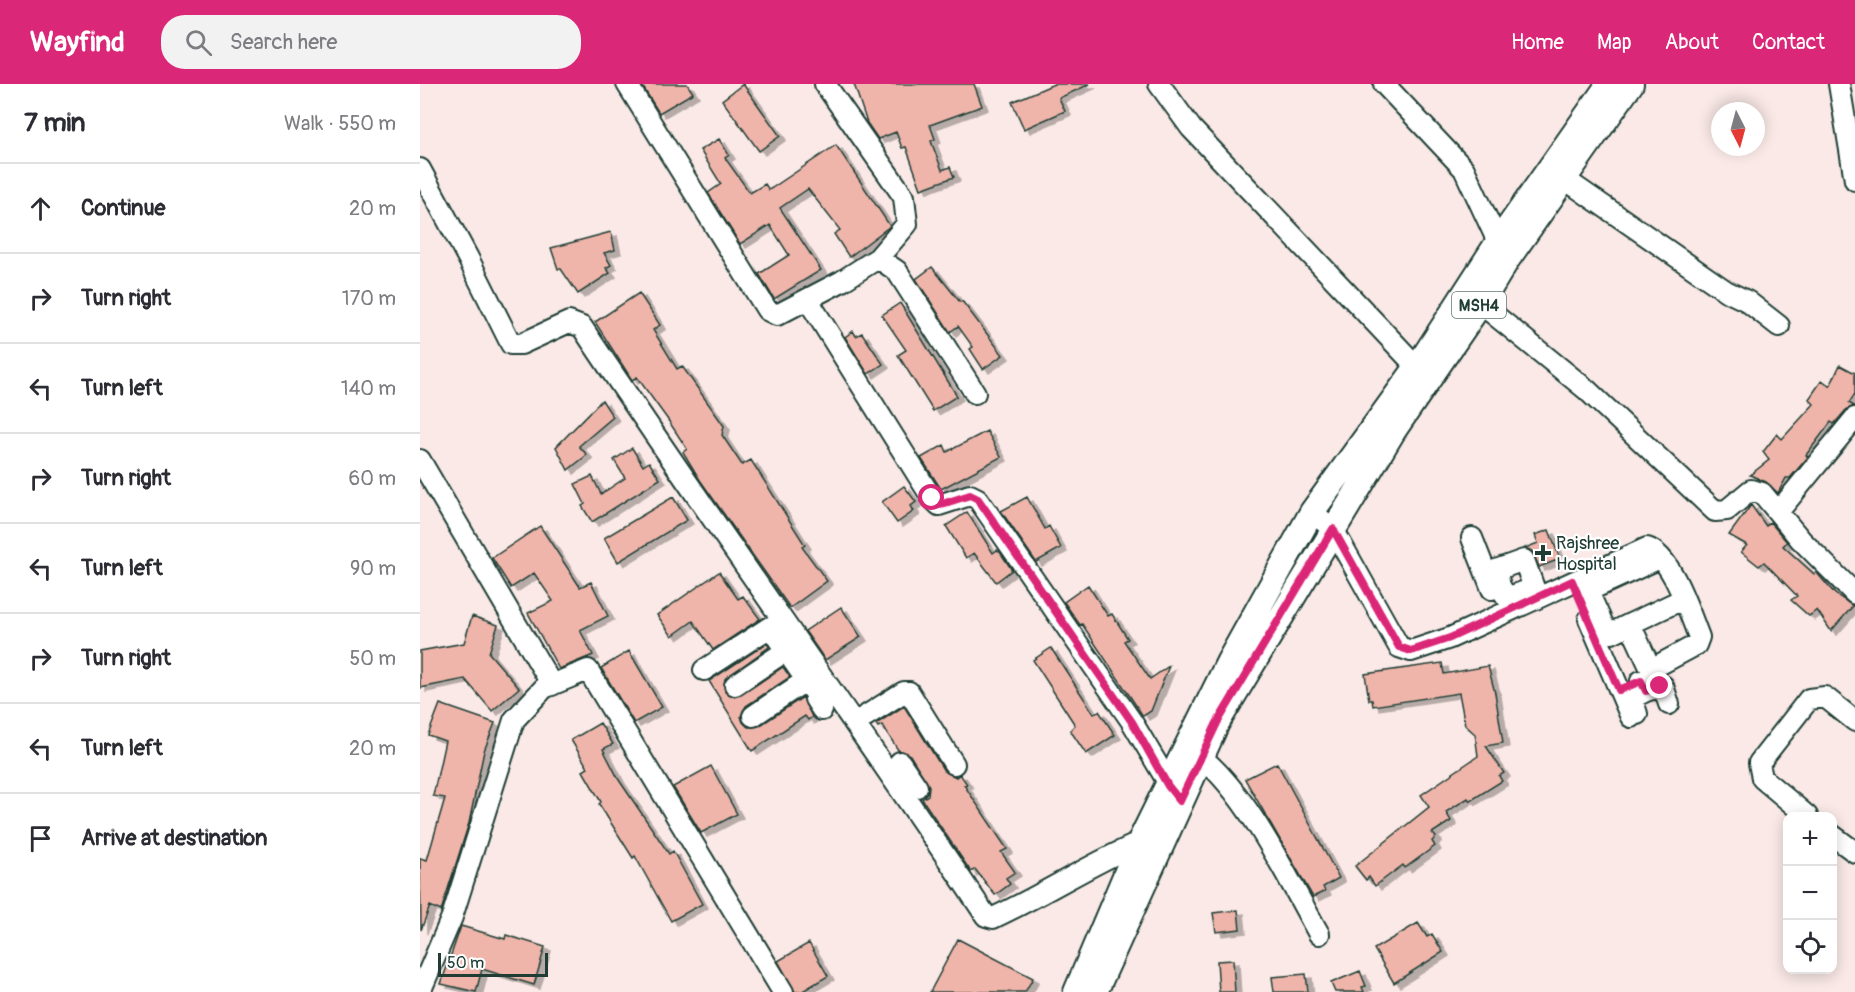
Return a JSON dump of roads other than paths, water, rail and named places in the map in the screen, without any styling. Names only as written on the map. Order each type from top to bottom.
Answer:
[{"type":"main road","name":"MSH4","points":[[1076,992],[1139,843],[1201,757],[1217,723],[1474,297],[1498,253],[1609,84]]},
{"type":"main road","name":"MSH4","points":[[1498,253],[1566,180],[1631,84]]},
{"type":"main road","name":"MSH4","points":[[1095,992],[1229,661],[1312,512],[1417,367],[1474,297]]},
{"type":"street","points":[[627,84],[767,310],[777,315],[808,300],[878,258],[907,224],[904,197],[825,84]]},
{"type":"street","points":[[1159,84],[1191,128],[1417,367]]},
{"type":"street","points":[[1384,84],[1464,169],[1498,253]]},
{"type":"street","points":[[1839,84],[1855,180]]},
{"type":"street","points":[[420,169],[511,344],[521,344],[569,322],[582,327],[792,647],[813,676],[862,719],[986,916],[993,918],[1042,896],[1094,863],[1139,843]]},
{"type":"street","points":[[1566,180],[1726,291],[1747,301],[1779,326]]},
{"type":"street","points":[[878,258],[897,271],[975,393]]},
{"type":"street","points":[[1474,297],[1587,390],[1715,511],[1727,510],[1751,490],[1762,493],[1801,540],[1855,594]]},
{"type":"street","points":[[808,300],[932,498],[939,505],[970,495],[978,499],[1132,722],[1174,794]]},
{"type":"street","points":[[1778,512],[1855,418]]},
{"type":"street","points":[[420,460],[552,685]]},
{"type":"street","points":[[1312,512],[1333,529],[1399,647],[1411,651],[1450,638],[1502,613],[1535,592]]},
{"type":"street","points":[[1472,538],[1496,588],[1502,613]]},
{"type":"street","points":[[1496,588],[1508,598],[1535,592],[1572,581],[1647,548],[1654,550],[1672,573],[1699,638],[1696,645],[1655,667],[1649,664],[1630,624]]},
{"type":"street","points":[[1660,558],[1590,590],[1606,631],[1612,633],[1683,599]]},
{"type":"street","points":[[1496,588],[1496,570],[1524,560],[1535,592]]},
{"type":"street","points":[[1572,581],[1619,690],[1634,716],[1632,698],[1647,682]]},
{"type":"street","points":[[704,670],[766,627],[770,627],[792,647]]},
{"type":"street","points":[[735,685],[792,647]]},
{"type":"street","points":[[420,992],[452,916],[514,720],[544,688],[588,670],[783,992]]},
{"type":"street","points":[[813,676],[822,710]]},
{"type":"street","points":[[753,716],[813,676]]},
{"type":"street","points":[[1619,690],[1647,682],[1663,686],[1669,704]]},
{"type":"street","points":[[862,719],[904,692],[909,692],[954,764]]},
{"type":"street","points":[[1802,812],[1762,778],[1759,763],[1809,699],[1825,697],[1855,721]]},
{"type":"street","points":[[1201,757],[1217,770],[1261,832],[1319,934]]},
{"type":"street","points":[[888,758],[917,787]]},
{"type":"street","points":[[1837,838],[1855,852]]},
{"type":"place","name":"Rajshree Hospital","points":[[1543,553]]}]
